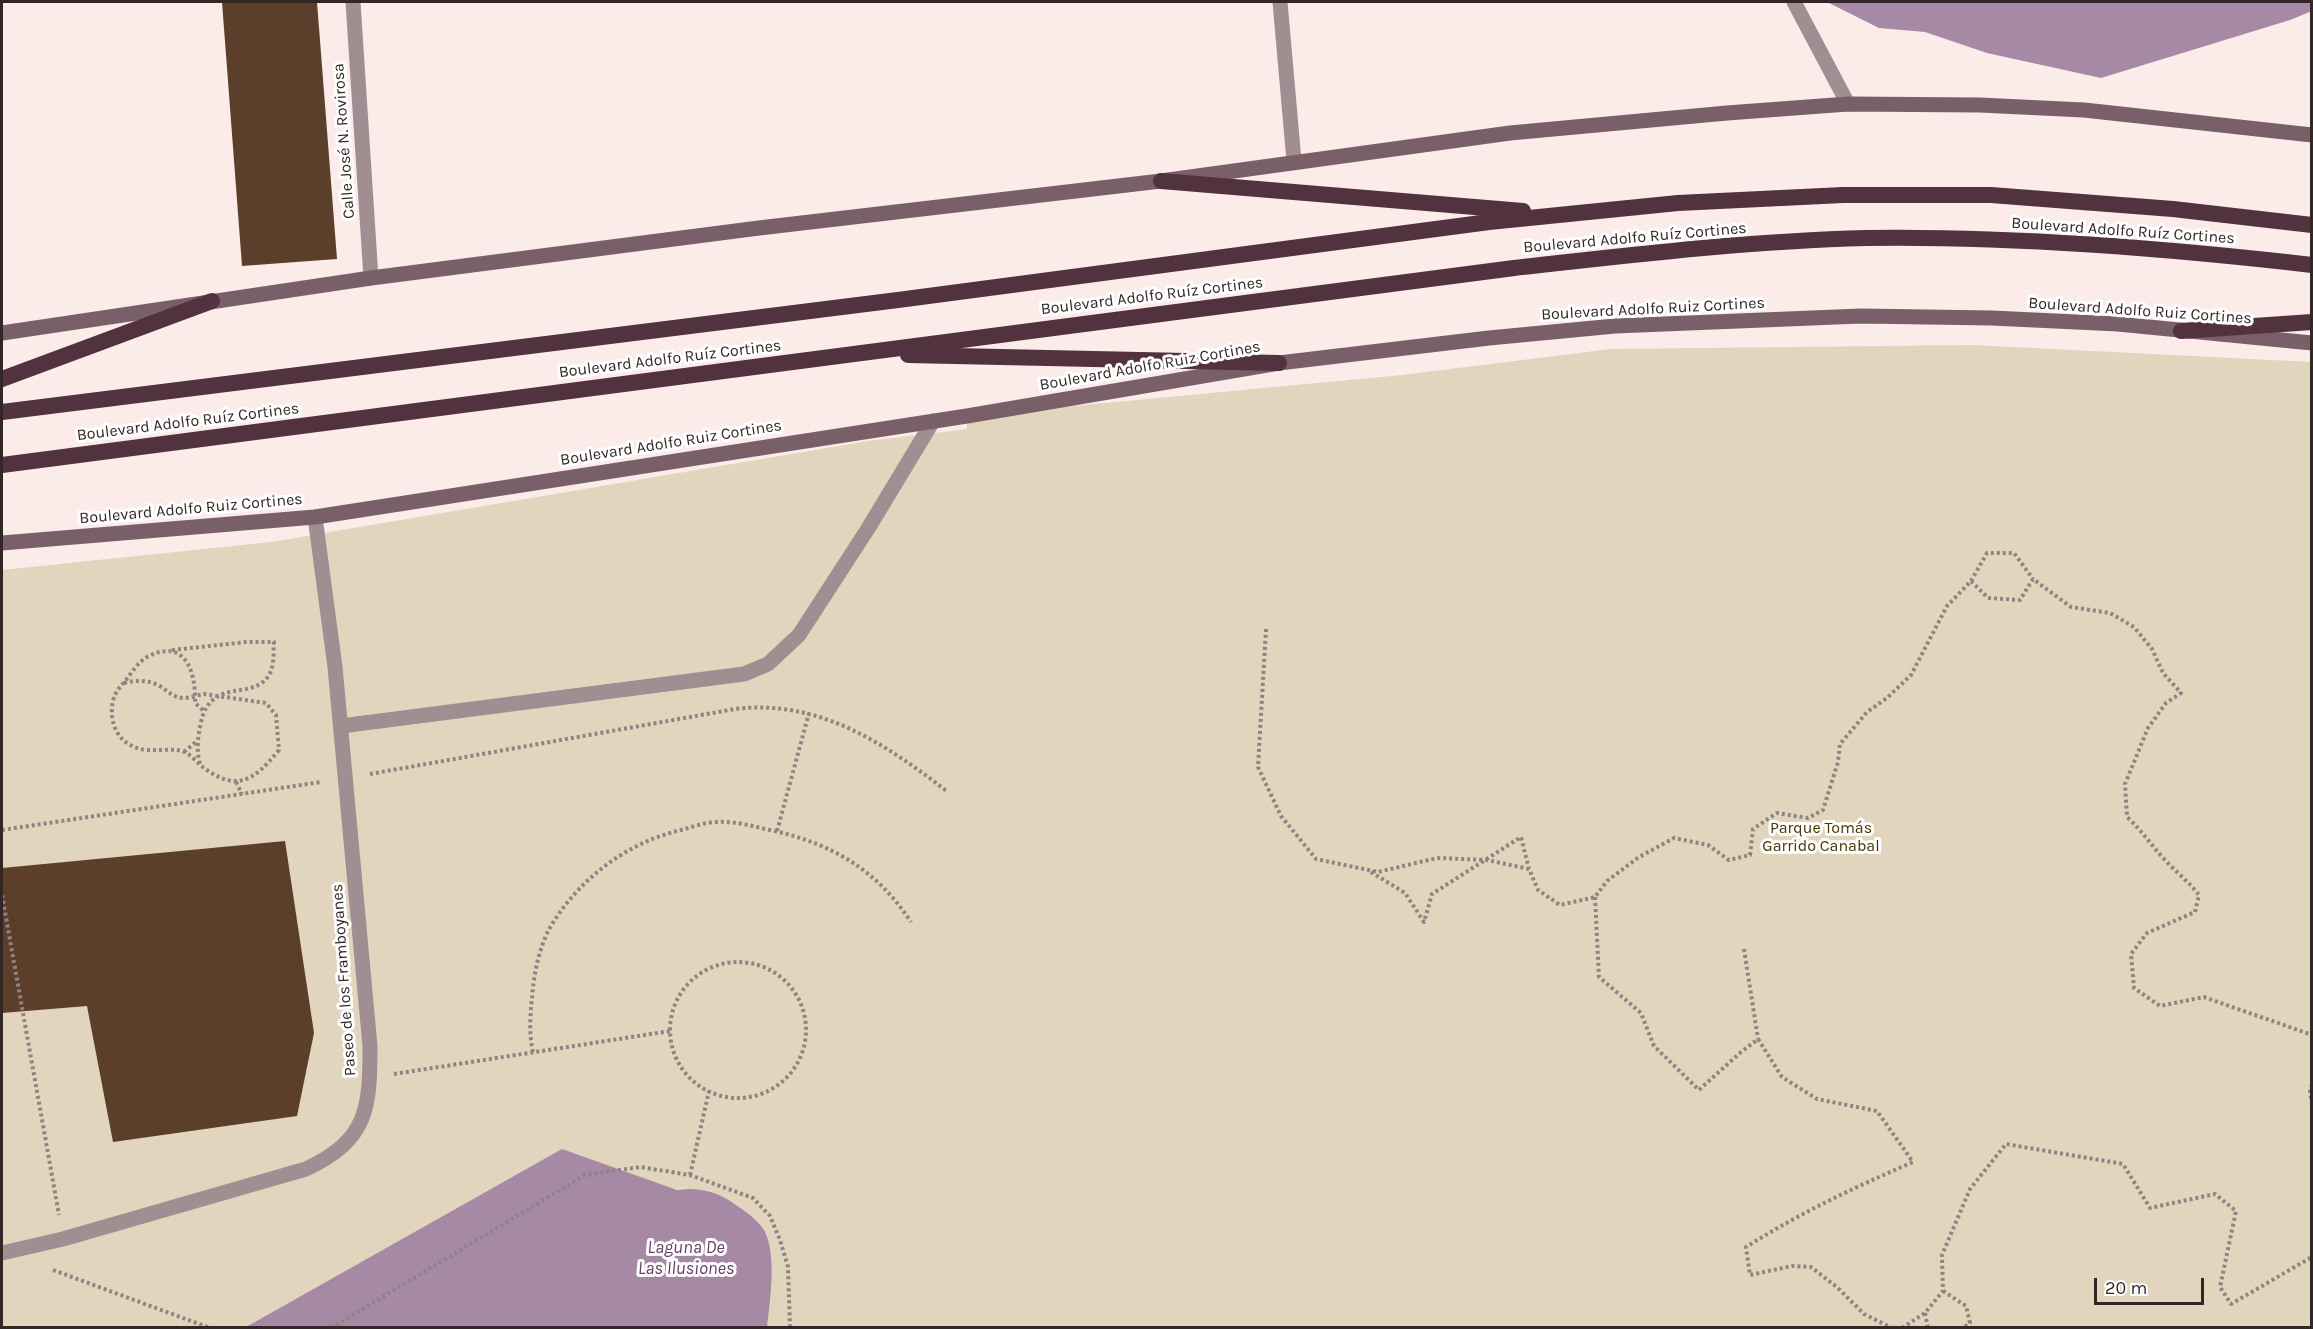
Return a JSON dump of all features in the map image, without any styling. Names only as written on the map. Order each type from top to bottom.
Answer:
[{"type":"highway","points":[[1161,181],[1562,214]]},
{"type":"highway","name":"Boulevard Adolfo Ruíz Cortines","points":[[2,412],[850,306],[1477,223],[1678,203],[1844,195],[1991,195],[2173,209],[2312,225]]},
{"type":"highway","name":"Boulevard Adolfo Ruíz Cortines","points":[[2,465],[853,353],[1514,268],[1688,248],[1867,238],[2020,240],[2170,249],[2312,265]]},
{"type":"highway","points":[[2,379],[212,301]]},
{"type":"highway","points":[[2181,331],[2312,322]]},
{"type":"highway","points":[[853,353],[1279,363]]},
{"type":"main road","points":[[2,333],[371,278],[759,228],[1161,181],[1294,161],[1510,134],[1848,104],[1980,105],[2084,110],[2312,135]]},
{"type":"main road","name":"Boulevard Adolfo Ruiz Cortines","points":[[2,543],[315,517],[933,421],[1279,363],[1489,338],[1616,326],[1861,316],[2003,319],[2118,324],[2312,344]]},
{"type":"street","name":"Calle José N. Rovirosa","points":[[353,2],[371,278]]},
{"type":"street","points":[[1280,2],[1294,161]]},
{"type":"street","points":[[1794,2],[1848,104]]},
{"type":"street","points":[[341,726],[744,674],[768,664],[798,635],[933,421]]},
{"type":"street","name":"Paseo de los Framboyanes","points":[[2,1253],[63,1239],[306,1169],[338,1152],[352,1139],[360,1122],[368,1101],[370,1046],[335,667],[315,517]]},
{"type":"path","points":[[1368,870],[1406,893],[1424,922],[1432,894],[1521,837],[1529,869],[1538,890],[1560,905],[1595,897],[1608,881],[1639,857],[1674,838],[1708,845],[1729,860],[1750,855],[1753,830],[1777,813],[1808,819],[1823,810],[1838,762],[1840,744],[1867,712],[1887,698],[1911,675],[1947,606],[1971,581],[1987,553],[2014,553],[2032,579],[2071,607],[2110,613],[2134,627],[2152,649],[2163,673],[2181,693],[2166,703],[2148,728],[2125,784],[2127,817],[2145,834],[2165,861],[2187,880],[2199,895],[2195,912],[2147,933],[2131,954],[2134,988],[2160,1006],[2204,997],[2312,1035]]},
{"type":"path","points":[[1971,581],[1988,598],[2020,600],[2032,579]]},
{"type":"path","points":[[1266,629],[1258,767],[1281,816],[1316,859],[1378,872],[1437,858],[1487,860],[1529,869]]},
{"type":"path","points":[[124,683],[138,680],[184,698],[204,694],[219,696],[266,703],[276,715],[279,750],[263,770],[247,779],[236,782],[211,772],[201,765],[184,752],[134,748],[122,740],[115,731],[111,719],[116,692],[134,668],[149,656],[171,650],[247,642],[274,642],[273,668],[265,680],[252,687],[219,696],[209,702],[204,711],[197,741],[201,765]]},
{"type":"path","points":[[171,650],[182,654],[187,660],[195,703],[204,711]]},
{"type":"path","points":[[2,830],[346,778],[735,709],[768,706],[809,713],[859,731],[948,792]]},
{"type":"path","points":[[777,831],[809,713]]},
{"type":"path","points":[[184,752],[197,741]]},
{"type":"path","points":[[236,782],[242,794]]},
{"type":"path","points":[[533,1052],[530,1039],[531,1005],[536,968],[552,925],[576,894],[599,870],[623,853],[647,840],[667,833],[714,822],[736,822],[819,843],[864,870],[899,904],[911,922]]},
{"type":"path","points":[[2,895],[63,1239]]},
{"type":"path","points":[[1595,897],[1599,977],[1641,1013],[1654,1046],[1699,1090],[1758,1039]]},
{"type":"path","points":[[1744,950],[1758,1039],[1782,1077],[1817,1099],[1877,1111],[1913,1161],[1842,1192],[1796,1216],[1746,1247],[1750,1275],[1792,1266],[1811,1267],[1838,1288],[1864,1314],[1892,1328]]},
{"type":"path","points":[[747,963],[760,966],[783,979],[792,988],[804,1011],[806,1025],[803,1050],[791,1073],[771,1090],[747,1098],[720,1096],[691,1079],[678,1062],[670,1031],[671,1019],[680,994],[698,975],[722,964],[747,963]]},
{"type":"path","points":[[370,1077],[670,1031]]},
{"type":"path","points":[[2312,1084],[2310,1092],[2312,1104]]},
{"type":"path","points":[[690,1174],[708,1091]]},
{"type":"path","points":[[1902,1328],[1925,1313],[1943,1291],[1942,1255],[1970,1189],[2006,1144],[2123,1164],[2150,1208],[2215,1194],[2236,1211],[2220,1287],[2231,1304],[2312,1257]]},
{"type":"path","points":[[331,1328],[585,1175],[640,1167],[690,1174],[753,1198],[770,1216],[788,1267],[790,1328]]},
{"type":"path","points":[[48,1268],[210,1328]]},
{"type":"path","points":[[1943,1291],[1966,1306],[1970,1323],[1963,1328]]},
{"type":"path","points":[[1925,1313],[1928,1328]]},
{"type":"green space","name":"Parque Tomás Garrido Canabal","points":[[1974,345],[2311,362],[2311,1327],[765,1327],[685,1188],[632,1197],[382,1327],[2,1327],[2,570],[271,542],[868,441],[967,429],[967,416],[1402,375],[1611,349]]},
{"type":"water","points":[[1827,2],[2311,2],[2312,11],[2290,20],[2101,78],[1987,53],[1925,32],[1879,28]]},
{"type":"water","name":"Laguna De Las Ilusiones","points":[[562,1149],[677,1190],[711,1192],[730,1201],[751,1216],[762,1227],[770,1248],[772,1276],[767,1327],[246,1327]]},
{"type":"building","points":[[222,2],[317,2],[337,259],[242,266]]},
{"type":"building","points":[[285,841],[314,1033],[297,1116],[113,1142],[87,1006],[2,1013],[2,868]]}]
